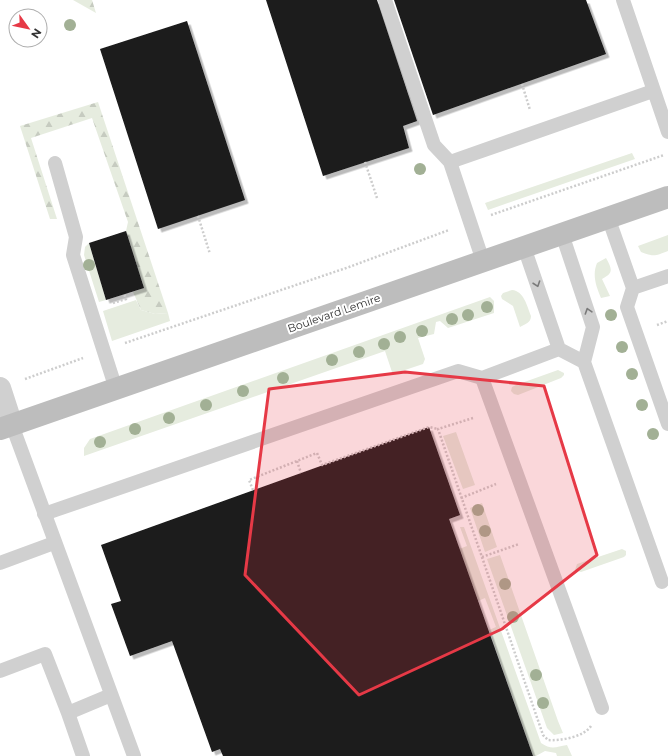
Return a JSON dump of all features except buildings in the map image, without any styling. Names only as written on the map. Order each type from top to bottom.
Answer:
[{"type":"main road","name":"Boulevard Lemire","points":[[6,427],[668,197]]},
{"type":"street","points":[[0,388],[6,427]]},
{"type":"lane","points":[[385,0],[434,145],[450,162],[483,261]]},
{"type":"lane","points":[[623,0],[668,132]]},
{"type":"lane","points":[[450,162],[653,91]]},
{"type":"lane","points":[[55,163],[76,237],[73,255],[116,389]]},
{"type":"lane","points":[[608,217],[633,288],[627,307],[668,424]]},
{"type":"lane","points":[[562,234],[593,327],[584,362],[662,582]]},
{"type":"lane","points":[[524,247],[559,349],[584,362]]},
{"type":"lane","points":[[633,288],[668,276]]},
{"type":"lane","points":[[44,514],[458,371],[482,378],[559,349]]},
{"type":"lane","points":[[482,378],[602,708]]},
{"type":"lane","points":[[6,427],[44,514],[134,756]]},
{"type":"lane","points":[[0,563],[54,543]]},
{"type":"lane","points":[[0,671],[45,654],[68,712],[83,756]]},
{"type":"lane","points":[[68,712],[111,695]]},
{"type":"path","points":[[522,84],[537,131]]},
{"type":"path","points":[[490,215],[668,154]]},
{"type":"path","points":[[365,162],[377,198]]},
{"type":"path","points":[[198,216],[210,254]]},
{"type":"path","points":[[121,345],[349,267],[446,230]]},
{"type":"path","points":[[108,304],[126,299],[124,294]]},
{"type":"path","points":[[43,373],[84,358]]},
{"type":"path","points":[[253,490],[249,480],[317,453],[322,465],[429,427],[438,429],[453,424]]},
{"type":"path","points":[[438,429],[543,735],[548,740],[556,741],[588,731],[602,708]]},
{"type":"path","points":[[297,461],[301,473]]},
{"type":"path","points":[[461,498],[477,492]]},
{"type":"path","points":[[482,557],[498,551]]},
{"type":"highlighted area","points":[[405,372],[544,386],[597,555],[502,629],[359,695],[245,575],[269,389]]},
{"type":"green space","points":[[73,0],[92,0],[96,13]]},
{"type":"green space","points":[[98,102],[168,313],[155,314],[141,310],[133,292],[144,288],[126,231],[128,222],[92,118],[31,138],[57,219],[50,219],[20,126]]},
{"type":"green space","points":[[632,153],[635,159],[488,210],[485,203]]},
{"type":"green space","points":[[668,235],[668,251],[664,253],[649,255],[641,252],[638,246]]},
{"type":"green space","points":[[89,243],[106,300],[99,302],[84,255],[85,247]]},
{"type":"green space","points":[[606,258],[611,270],[609,275],[602,279],[610,296],[601,298],[596,285],[595,272],[597,263]]},
{"type":"green space","points":[[512,290],[516,291],[522,296],[531,316],[529,322],[520,327],[513,306],[502,299],[501,296],[503,293]]},
{"type":"green space","points":[[490,297],[494,301],[494,313],[448,328],[440,321],[436,322],[434,334],[418,338],[425,359],[423,364],[396,373],[392,372],[385,351],[84,456],[84,448],[90,439]]},
{"type":"green space","points":[[136,300],[141,310],[155,314],[168,313],[170,321],[112,341],[103,311]]},
{"type":"green space","points":[[558,370],[564,373],[561,378],[518,395],[511,391],[512,387],[516,385]]},
{"type":"green space","points":[[456,432],[475,485],[463,489],[443,436]]},
{"type":"green space","points":[[482,503],[497,547],[485,552],[470,508]]},
{"type":"green space","points":[[460,527],[464,527],[541,743],[551,747],[567,745],[572,756],[557,756],[556,753],[545,751],[533,756],[489,630],[496,627],[485,598],[478,601],[459,549],[467,546]]},
{"type":"green space","points":[[622,549],[626,551],[626,555],[624,557],[581,572],[575,570],[577,564]]},
{"type":"green space","points":[[500,555],[563,733],[554,735],[547,728],[487,559]]}]
